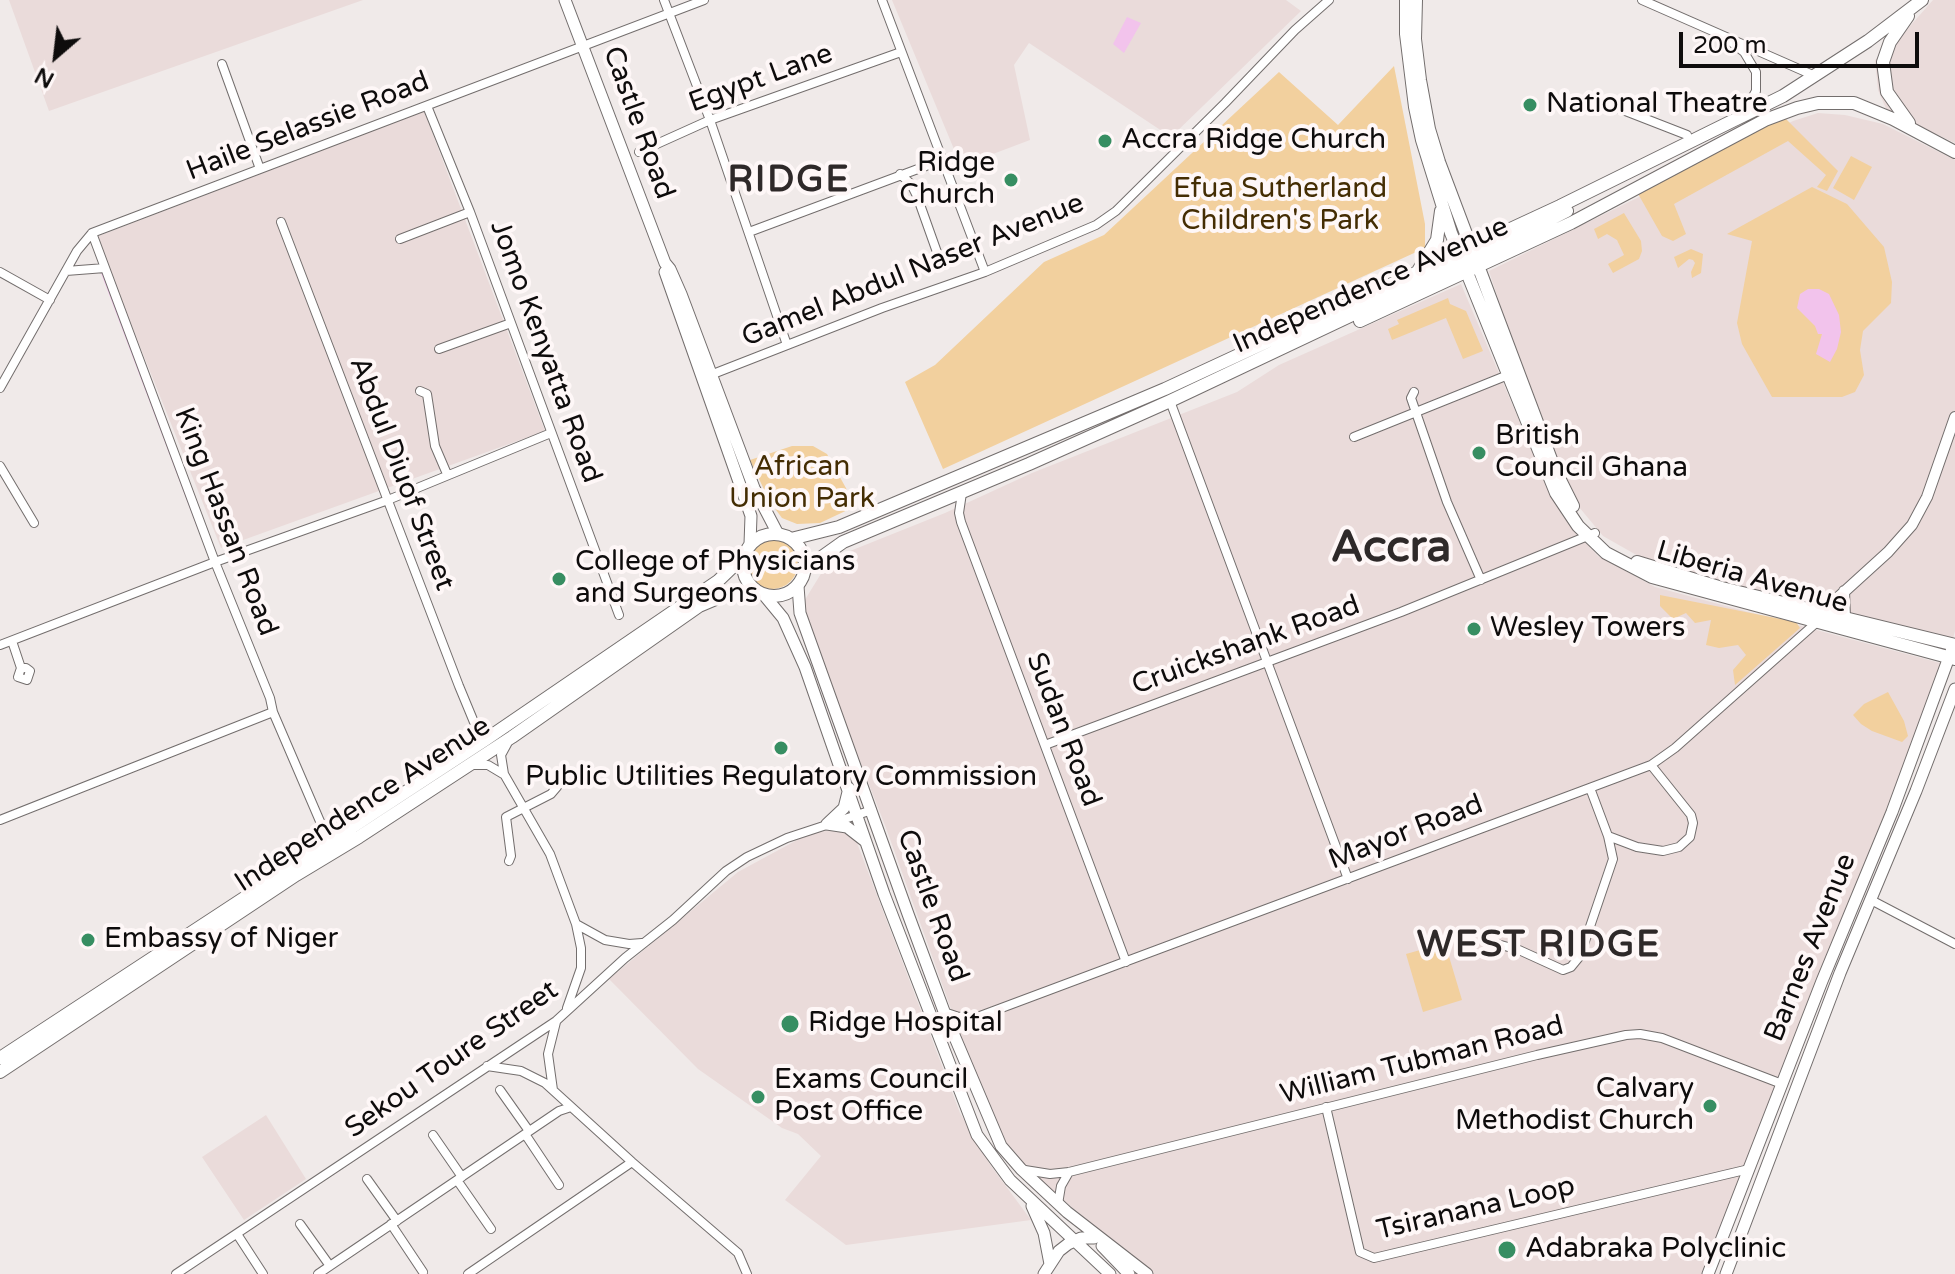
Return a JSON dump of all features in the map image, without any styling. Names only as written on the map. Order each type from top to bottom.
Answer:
[{"type":"main road","name":"Castle Road","points":[[565,0],[665,263],[673,297],[751,516],[750,544]]},
{"type":"main road","name":"Liberia Avenue","points":[[1406,0],[1406,34],[1415,107],[1441,200],[1555,470],[1591,535]]},
{"type":"main road","name":"Liberia Avenue","points":[[1416,0],[1415,39],[1429,129],[1468,260],[1508,375],[1556,493],[1591,535],[1647,566],[1819,617],[1953,649]]},
{"type":"main road","points":[[1913,129],[1890,99],[1883,62],[1890,42],[1920,2]]},
{"type":"main road","name":"Independence Avenue","points":[[805,569],[843,542],[1170,401],[1468,260],[1587,193],[1815,76],[1920,2]]},
{"type":"main road","name":"Independence Avenue","points":[[791,539],[839,527],[1137,401],[1417,273],[1468,260],[1571,223],[1765,120],[1797,108],[1818,103],[1854,103],[1955,152]]},
{"type":"main road","points":[[1417,273],[1437,240],[1441,200]]},
{"type":"main road","name":"Castle Road","points":[[665,263],[713,374],[754,488],[778,534]]},
{"type":"main road","points":[[767,534],[778,534],[791,539],[802,552],[805,569],[798,586],[777,597],[760,593],[746,581],[742,570],[743,557],[750,544],[767,534]]},
{"type":"main road","name":"Independence Avenue","points":[[0,1058],[485,740],[718,581],[743,557]]},
{"type":"main road","name":"Castle Road","points":[[798,586],[800,613],[945,1014],[1001,1146],[1063,1208],[1147,1274]]},
{"type":"main road","name":"Castle Road","points":[[760,593],[783,618],[791,634],[972,1126],[988,1153],[1028,1198],[1107,1273]]},
{"type":"main road","name":"Independence Avenue","points":[[0,1072],[296,875],[512,737],[699,606],[725,595],[760,593]]},
{"type":"main road","name":"Liberia Avenue","points":[[1819,617],[1845,618],[1953,649]]},
{"type":"main road","name":"Barnes Avenue","points":[[1708,1274],[1892,812],[1953,649]]},
{"type":"main road","name":"Barnes Avenue","points":[[1726,1274],[1757,1187],[1955,689]]},
{"type":"main road","points":[[827,824],[844,808],[849,788]]},
{"type":"main road","points":[[827,824],[847,827],[860,835],[867,845]]},
{"type":"main road","points":[[945,1014],[972,1019]]},
{"type":"main road","points":[[957,1040],[972,1019]]},
{"type":"main road","points":[[1028,1198],[1044,1233],[1046,1271]]},
{"type":"main road","points":[[1063,1208],[1129,1274]]},
{"type":"main road","points":[[1046,1271],[1059,1251],[1074,1240],[1094,1238]]},
{"type":"main road","points":[[1107,1273],[1108,1252]]},
{"type":"street","points":[[664,0],[710,120],[787,345]]},
{"type":"street","name":"Haile Selassie Road","points":[[92,233],[704,0]]},
{"type":"street","points":[[882,0],[985,272]]},
{"type":"street","name":"Gamel Abdul Naser Avenue","points":[[713,374],[1080,233],[1116,211],[1295,30],[1329,0]]},
{"type":"street","points":[[1642,0],[1815,76]]},
{"type":"street","points":[[1723,35],[1744,52],[1756,72],[1756,91],[1742,115]]},
{"type":"street","name":"Egypt Lane","points":[[639,152],[710,120],[901,52]]},
{"type":"street","points":[[222,64],[260,169]]},
{"type":"street","points":[[1610,105],[1687,135]]},
{"type":"street","name":"Jomo Kenyatta Road","points":[[427,106],[470,212],[619,615]]},
{"type":"street","points":[[749,232],[942,160]]},
{"type":"street","points":[[900,174],[911,184],[917,196],[938,255]]},
{"type":"street","points":[[400,239],[470,212]]},
{"type":"street","name":"Abdul Diuof Street","points":[[281,222],[459,686],[476,727],[485,740]]},
{"type":"street","points":[[0,388],[66,271],[92,233]]},
{"type":"street","name":"King Hassan Road","points":[[92,233],[273,712],[322,826],[322,847]]},
{"type":"street","points":[[66,271],[105,268]]},
{"type":"street","points":[[0,272],[50,300]]},
{"type":"street","points":[[439,349],[511,323]]},
{"type":"street","points":[[1354,437],[1508,375]]},
{"type":"street","points":[[420,391],[427,394],[435,446],[447,474]]},
{"type":"street","points":[[1414,392],[1411,398],[1447,502],[1481,580]]},
{"type":"street","points":[[1170,401],[1348,879]]},
{"type":"street","points":[[1819,617],[1912,525],[1927,497],[1955,417]]},
{"type":"street","points":[[0,645],[215,562],[388,500],[551,433]]},
{"type":"street","points":[[0,466],[34,523]]},
{"type":"street","name":"Sudan Road","points":[[962,493],[959,513],[1126,962]]},
{"type":"street","points":[[942,501],[959,513]]},
{"type":"street","name":"Cruickshank Road","points":[[1045,745],[1481,580],[1591,535]]},
{"type":"street","points":[[1844,591],[1845,618]]},
{"type":"street","name":"Mayor Road","points":[[972,1019],[1651,765],[1675,748],[1819,617]]},
{"type":"street","points":[[12,641],[21,668]]},
{"type":"street","points":[[0,820],[273,712]]},
{"type":"street","points":[[512,737],[501,755],[504,774],[550,854],[576,924],[581,948],[581,968],[565,1013]]},
{"type":"street","points":[[470,765],[488,765],[504,774]]},
{"type":"street","points":[[1608,836],[1637,847],[1663,851],[1679,847],[1690,837],[1691,815],[1651,765]]},
{"type":"street","points":[[509,861],[510,846],[505,820],[508,815],[524,810],[556,790],[551,780]]},
{"type":"street","points":[[1490,942],[1519,950],[1559,970],[1571,967],[1584,948],[1613,859],[1590,788]]},
{"type":"street","name":"Sekou Toure Street","points":[[176,1274],[556,1021],[719,877],[747,857],[827,824],[872,810]]},
{"type":"street","points":[[322,826],[341,834]]},
{"type":"street","points":[[1871,900],[1955,944]]},
{"type":"street","points":[[576,924],[605,940],[644,943]]},
{"type":"street","points":[[554,1091],[548,1054],[556,1021]]},
{"type":"street","name":"William Tubman Road","points":[[1021,1169],[1050,1174],[1069,1172],[1537,1055],[1640,1034],[1662,1038],[1782,1084]]},
{"type":"street","points":[[487,1066],[521,1071],[545,1083],[738,1253],[747,1274]]},
{"type":"street","points":[[500,1090],[559,1185]]},
{"type":"street","points":[[300,1224],[325,1271],[527,1132],[559,1111],[571,1107]]},
{"type":"street","name":"Tsiranana Loop","points":[[1326,1107],[1360,1252],[1374,1258],[1749,1169]]},
{"type":"street","points":[[433,1135],[491,1229]]},
{"type":"street","points":[[468,1274],[632,1162]]},
{"type":"street","points":[[1063,1208],[1061,1186],[1069,1172]]},
{"type":"street","points":[[367,1179],[423,1272]]},
{"type":"street","points":[[237,1234],[263,1274]]},
{"type":"shaded area","points":[[9,0],[363,0],[49,111]]},
{"type":"shaded area","points":[[892,0],[1286,0],[1301,11],[1171,137],[1029,43],[1014,65],[1030,140],[961,166]]},
{"type":"shaded area","points":[[1933,0],[1955,0],[1955,143],[1887,111],[1878,90],[1875,60],[1895,43]]},
{"type":"shaded area","points":[[1127,17],[1141,23],[1124,53],[1113,44]]},
{"type":"shaded area","points":[[424,111],[545,431],[221,548],[96,237]]},
{"type":"shaded area","points":[[1818,113],[1845,115],[1883,124],[1955,160],[1955,631],[1952,642],[1700,580],[1647,561],[1603,536],[1574,501],[1522,373],[1489,271],[1793,121]]},
{"type":"shaded area","points":[[1461,284],[1550,493],[1575,531],[1598,556],[1655,587],[1944,664],[1702,1274],[1151,1274],[1021,1163],[1001,1137],[983,1098],[886,828],[808,628],[803,603],[830,559],[945,513],[1032,473],[1237,392],[1279,365]]},
{"type":"shaded area","points":[[1808,289],[1819,289],[1829,294],[1839,315],[1841,332],[1830,362],[1816,354],[1822,334],[1818,334],[1815,326],[1797,308],[1800,294]]},
{"type":"shaded area","name":"Ridge Hospital","points":[[841,829],[854,835],[960,1113],[991,1166],[1031,1220],[846,1245],[785,1200],[821,1156],[798,1134],[782,1128],[698,1069],[609,979],[738,872],[810,833]]},
{"type":"shaded area","points":[[266,1115],[306,1179],[244,1220],[202,1157]]},
{"type":"green space","name":"Efua Sutherland Children's Park","points":[[1394,66],[1425,224],[1425,248],[943,469],[905,382],[935,365],[1044,262],[1104,235],[1279,72],[1338,125]]},
{"type":"green space","points":[[1784,117],[1838,171],[1827,191],[1817,187],[1826,175],[1788,141],[1674,204],[1686,234],[1673,241],[1662,236],[1637,192]]},
{"type":"green space","points":[[1851,156],[1872,167],[1854,200],[1833,188]]},
{"type":"green space","points":[[1812,187],[1847,204],[1884,247],[1892,282],[1891,303],[1863,331],[1860,350],[1864,375],[1855,392],[1842,397],[1772,397],[1742,344],[1737,323],[1752,241],[1727,234]]},
{"type":"green space","points":[[1624,213],[1641,241],[1642,251],[1639,259],[1613,273],[1608,264],[1624,255],[1617,240],[1607,234],[1598,239],[1594,229]]},
{"type":"green space","points":[[1691,249],[1703,254],[1701,273],[1692,278],[1693,260],[1689,259],[1678,268],[1674,257]]},
{"type":"green space","points":[[1448,298],[1450,304],[1466,311],[1483,351],[1463,359],[1446,318],[1392,340],[1388,329],[1399,324],[1397,320]]},
{"type":"green space","name":"African Union Park","points":[[792,446],[813,446],[827,454],[856,506],[820,523],[797,524],[782,518],[770,502],[750,460]]},
{"type":"green space","points":[[772,537],[790,545],[798,563],[790,581],[772,589],[754,581],[746,563],[754,545]]},
{"type":"green space","points":[[1660,595],[1796,622],[1800,628],[1735,685],[1733,670],[1746,655],[1738,645],[1719,648],[1706,645],[1711,620],[1695,623],[1686,613],[1673,619],[1660,606]]},
{"type":"green space","points":[[1888,692],[1904,721],[1908,736],[1902,742],[1872,731],[1853,715],[1864,704]]},
{"type":"green space","points":[[1445,943],[1462,1000],[1423,1012],[1406,954]]},
{"type":"waterway","points":[[102,273],[199,530]]},
{"type":"place","name":"National Theatre","points":[[1530,105]]},
{"type":"place","name":"Accra Ridge Church","points":[[1105,141]]},
{"type":"place","name":"Ridge Church","points":[[1011,180]]},
{"type":"place","name":"British Council Ghana","points":[[1479,453]]},
{"type":"place","name":"College of Physicians and Surgeons","points":[[559,579]]},
{"type":"place","name":"Wesley Towers","points":[[1474,629]]},
{"type":"place","name":"Public Utilities Regulatory Commission","points":[[781,748]]},
{"type":"place","name":"Embassy of Niger","points":[[88,940]]},
{"type":"place","name":"Ridge Hospital","points":[[790,1024]]},
{"type":"place","name":"Exams Council Post Office","points":[[758,1097]]},
{"type":"place","name":"Calvary Methodist Church","points":[[1710,1106]]},
{"type":"place","name":"Adabraka Polyclinic","points":[[1507,1250]]},
{"type":"district","name":"RIDGE","points":[[789,182]]},
{"type":"district","name":"Accra","points":[[1391,549]]},
{"type":"district","name":"WEST RIDGE","points":[[1539,947]]}]
